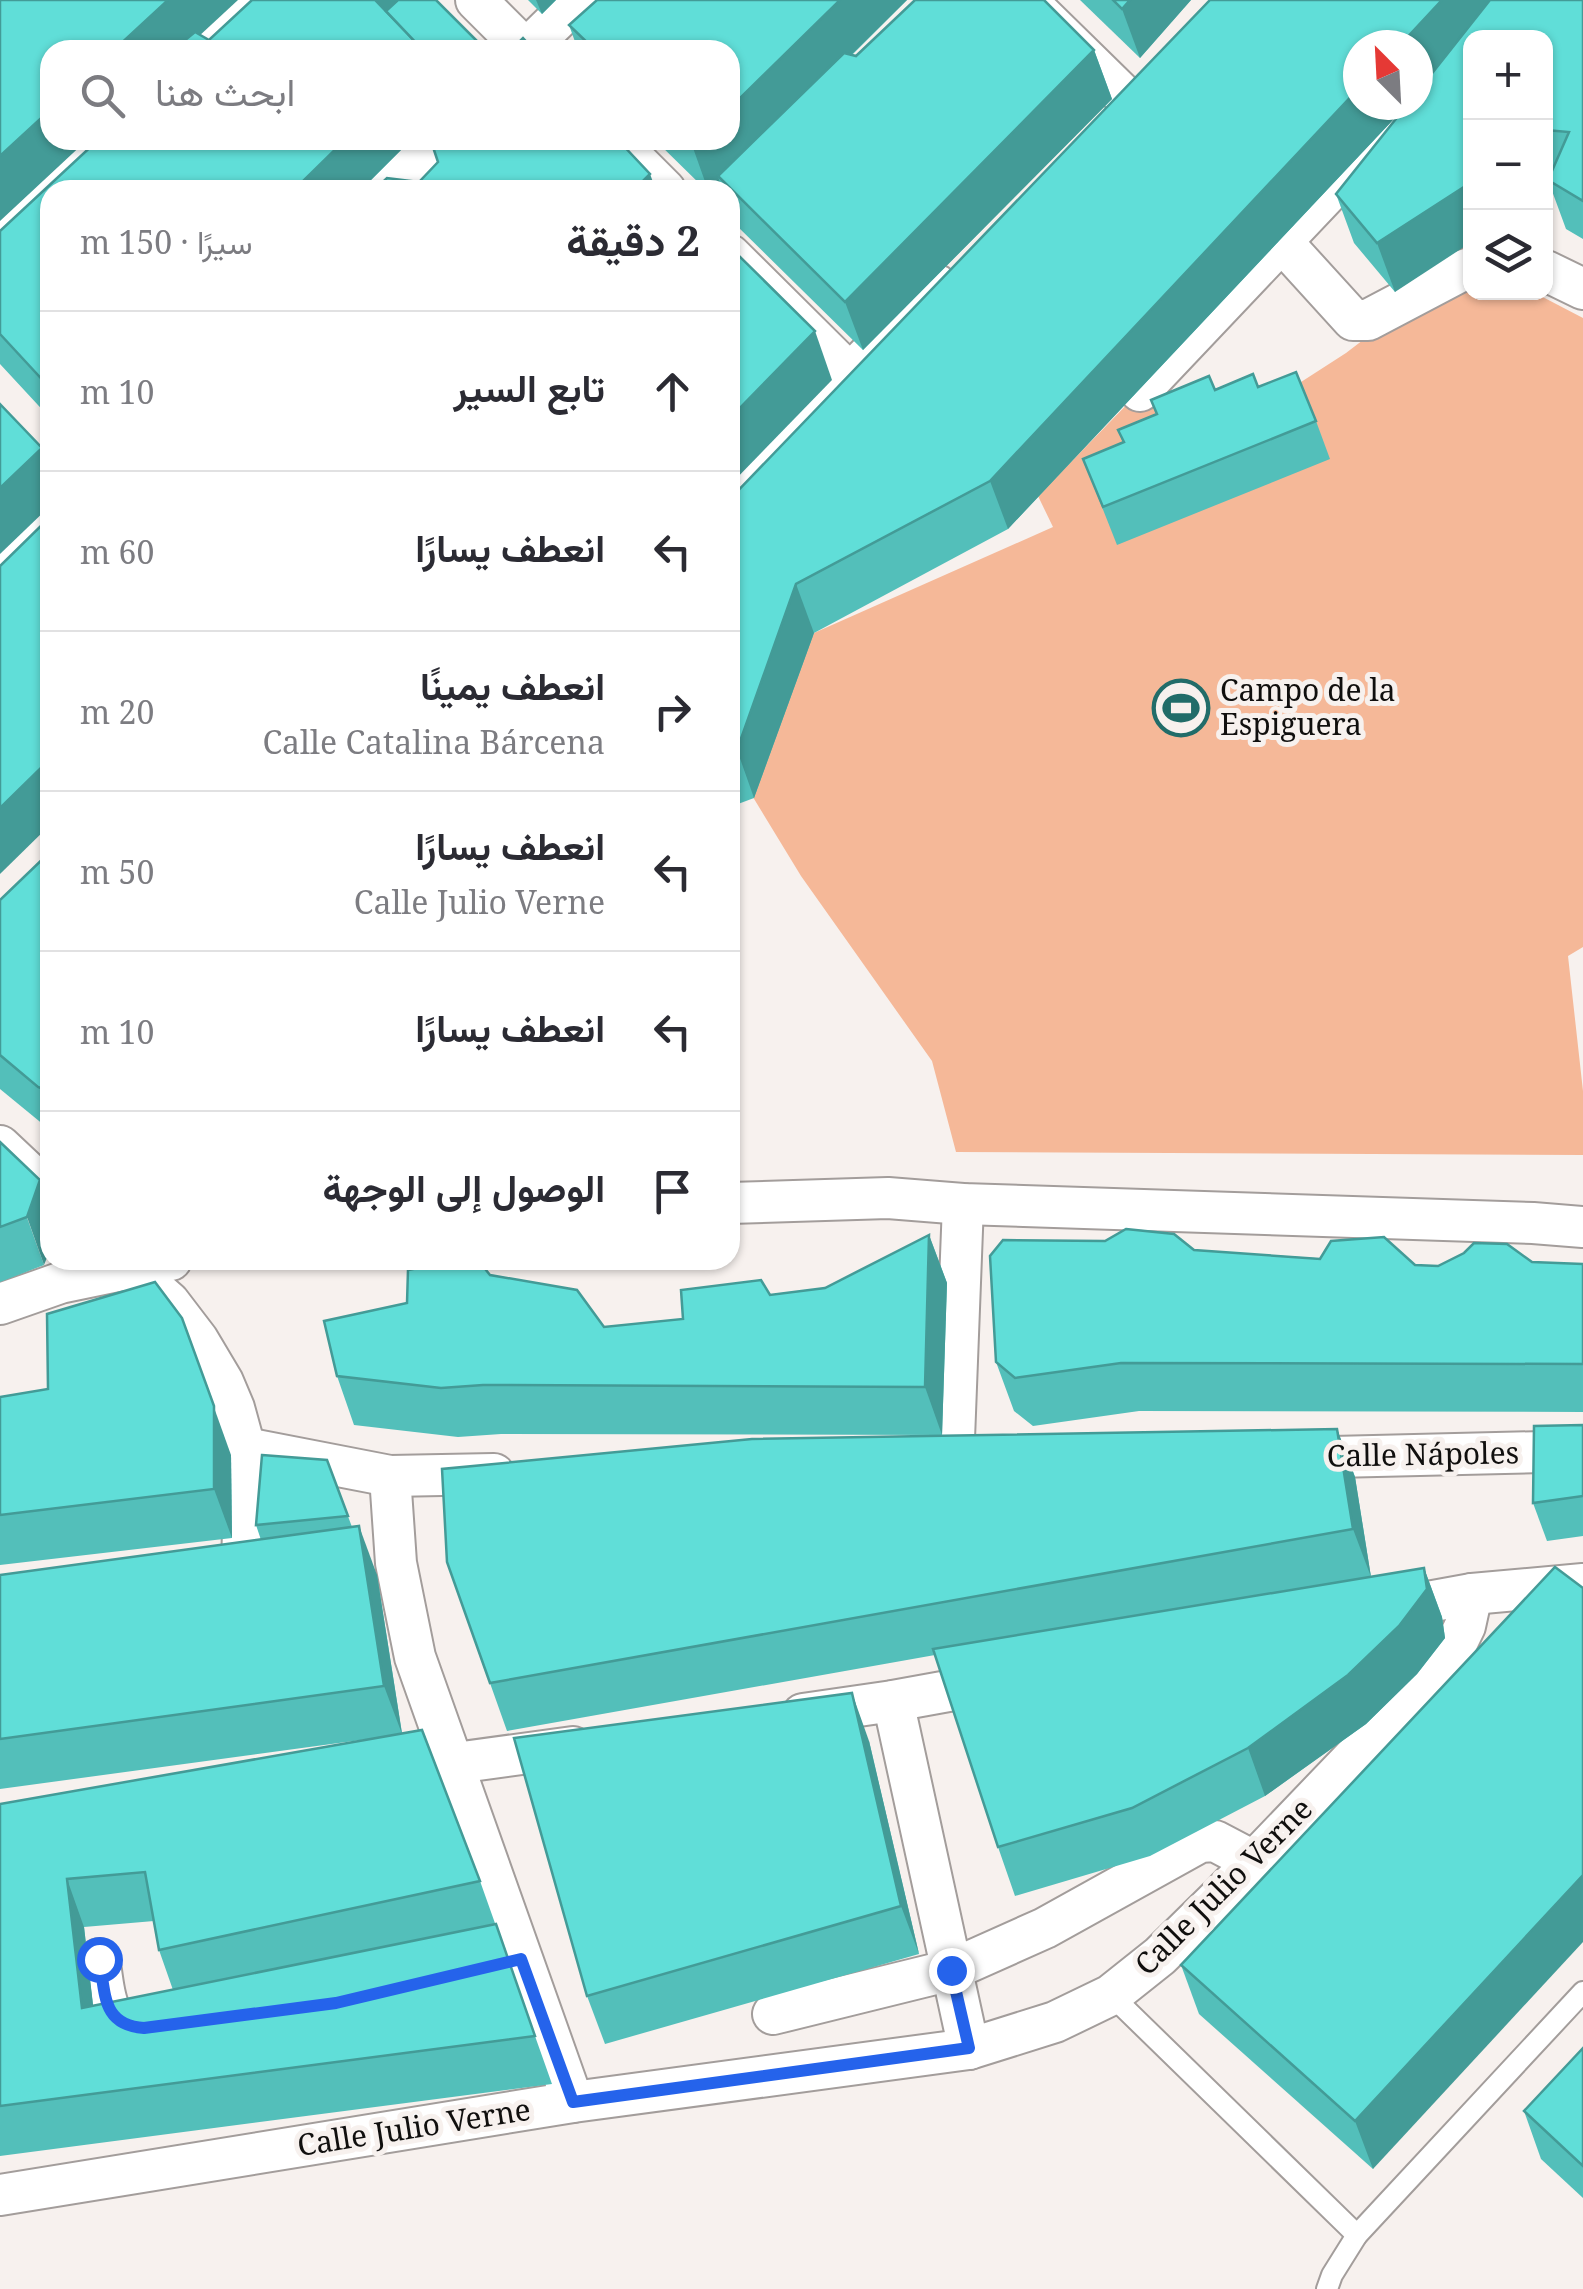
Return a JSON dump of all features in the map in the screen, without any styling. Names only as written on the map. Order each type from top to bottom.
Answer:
[{"type":"street","points":[[202,40],[245,0]]},
{"type":"street","points":[[476,0],[516,40]]},
{"type":"street","points":[[536,40],[577,0]]},
{"type":"street","points":[[1026,0],[1122,95]]},
{"type":"street","points":[[1140,392],[1397,120]]},
{"type":"street","points":[[50,180],[82,150]]},
{"type":"street","points":[[392,180],[424,150]]},
{"type":"street","points":[[626,150],[655,180]]},
{"type":"street","points":[[0,226],[40,189]]},
{"type":"street","points":[[1282,242],[1353,320],[1360,322],[1463,270]]},
{"type":"street","points":[[740,493],[958,262]]},
{"type":"street","points":[[740,264],[850,374]]},
{"type":"street","points":[[1553,274],[1583,288]]},
{"type":"street","points":[[0,564],[40,525]]},
{"type":"street","points":[[0,1146],[40,1184]]},
{"type":"street","points":[[740,1203],[888,1198],[1583,1227]]},
{"type":"street","points":[[954,1465],[963,1204]]},
{"type":"street","points":[[0,1304],[108,1270]]},
{"type":"street","points":[[132,1270],[169,1302],[198,1340],[234,1408],[245,1448],[242,1570]]},
{"type":"street","points":[[245,1448],[390,1476],[522,1474]]},
{"type":"street","name":"Calle Nápoles","points":[[1248,1458],[1583,1451]]},
{"type":"street","points":[[390,1476],[377,1564],[415,1657],[451,1763],[503,1964],[573,2102]]},
{"type":"street","points":[[1356,1615],[1472,1594],[1583,1584]]},
{"type":"street","name":"Calle Julio Verne","points":[[0,2196],[573,2102],[969,2048],[1054,2022],[1111,1995],[1160,1956],[1253,1861],[1450,1657],[1466,1626],[1472,1594]]},
{"type":"street","points":[[775,1718],[1028,1676]]},
{"type":"street","points":[[893,1701],[969,2048]]},
{"type":"street","points":[[353,1778],[601,1743]]},
{"type":"street","points":[[773,2014],[951,1970],[1045,1928],[1200,1842],[1215,1841],[1253,1861]]},
{"type":"street","points":[[99,1959],[109,2012],[122,2024],[144,2028],[183,2023]]},
{"type":"lane","points":[[1327,2289],[1357,2234],[1583,1992]]},
{"type":"lane","points":[[1111,1995],[1357,2234]]},
{"type":"shaded area","name":"Campo de la Espiguera","points":[[1463,287],[1463,300],[1548,300],[1583,318],[1583,947],[1568,956],[1583,1091],[1583,1155],[956,1152],[932,1061],[801,876],[745,784],[814,633],[1053,527],[1038,496],[1140,391],[1245,418],[1384,324]]},
{"type":"building","points":[[0,0],[168,0],[125,40],[40,40],[40,119],[0,156]]},
{"type":"building","points":[[252,0],[375,0],[413,40],[209,40]]},
{"type":"building","points":[[398,0],[436,0],[476,40],[414,40],[386,11]]},
{"type":"building","points":[[597,0],[840,0],[740,98],[740,40],[585,40],[569,25]]},
{"type":"building","points":[[915,0],[1044,0],[1094,50],[845,302],[740,198],[740,180],[722,180],[718,176],[844,53],[856,56]]},
{"type":"building","points":[[1113,0],[1130,0],[1122,9]]},
{"type":"building","points":[[1210,0],[1442,0],[1414,30],[1343,30],[1343,105],[990,481],[796,584],[740,742],[740,489]]},
{"type":"building","points":[[1490,0],[1583,0],[1583,201],[1553,183],[1553,169],[1569,132],[1553,131],[1553,30],[1466,30]]},
{"type":"building","points":[[195,32],[209,40],[185,40]]},
{"type":"building","points":[[1463,34],[1463,188],[1377,243],[1336,194],[1395,120],[1433,120],[1433,72]]},
{"type":"building","points":[[87,150],[335,150],[304,180],[55,180]]},
{"type":"building","points":[[434,150],[627,150],[650,174],[644,180],[421,180],[438,162]]},
{"type":"building","points":[[40,194],[40,377],[0,334],[0,231]]},
{"type":"building","points":[[740,257],[815,331],[740,408]]},
{"type":"building","points":[[1296,372],[1316,421],[1103,507],[1083,459],[1124,442],[1118,430],[1157,414],[1151,400],[1209,376],[1215,390],[1253,374],[1258,387]]},
{"type":"building","points":[[0,404],[40,450],[0,488]]},
{"type":"building","points":[[40,527],[40,769],[0,808],[0,566]]},
{"type":"building","points":[[40,862],[40,1088],[0,1055],[0,900]]},
{"type":"building","points":[[0,1142],[40,1180],[27,1217],[0,1227]]},
{"type":"building","points":[[1126,1229],[1174,1234],[1194,1250],[1320,1259],[1331,1241],[1384,1237],[1415,1265],[1438,1266],[1464,1253],[1474,1243],[1507,1244],[1532,1262],[1583,1264],[1583,1364],[1121,1363],[1015,1378],[996,1362],[990,1256],[1003,1240],[1105,1241]]},
{"type":"building","points":[[929,1235],[925,1387],[441,1388],[337,1376],[324,1321],[407,1303],[408,1270],[486,1270],[490,1275],[577,1290],[604,1327],[683,1319],[681,1290],[761,1280],[770,1295],[825,1288]]},
{"type":"building","points":[[155,1282],[182,1318],[214,1406],[214,1489],[0,1515],[0,1397],[48,1389],[47,1314]]},
{"type":"building","points":[[1583,1425],[1583,1496],[1533,1503],[1534,1426]]},
{"type":"building","points":[[1337,1429],[1353,1529],[490,1683],[447,1562],[442,1469],[752,1439]]},
{"type":"building","points":[[262,1455],[327,1460],[348,1516],[256,1525]]},
{"type":"building","points":[[359,1526],[384,1686],[0,1739],[0,1575]]},
{"type":"building","points":[[1555,1567],[1583,1588],[1583,1875],[1355,2121],[1181,1965]]},
{"type":"building","points":[[1424,1568],[1427,1589],[1399,1626],[1348,1675],[1248,1748],[1132,1808],[998,1847],[933,1649]]},
{"type":"building","points":[[852,1693],[901,1906],[587,1996],[514,1738]]},
{"type":"building","points":[[422,1730],[480,1881],[159,1950],[145,1872],[67,1879],[82,2008],[496,1924],[535,2036],[0,2106],[0,1804]]},
{"type":"building","points":[[1583,2048],[1583,2166],[1524,2111]]},
{"type":"place","name":"Campo de la Espiguera","points":[[1181,708]]},
{"type":"route","points":[[99,1959],[109,2012],[131,2028],[320,2006],[521,1959],[573,2102],[969,2048],[951,1970]]}]
